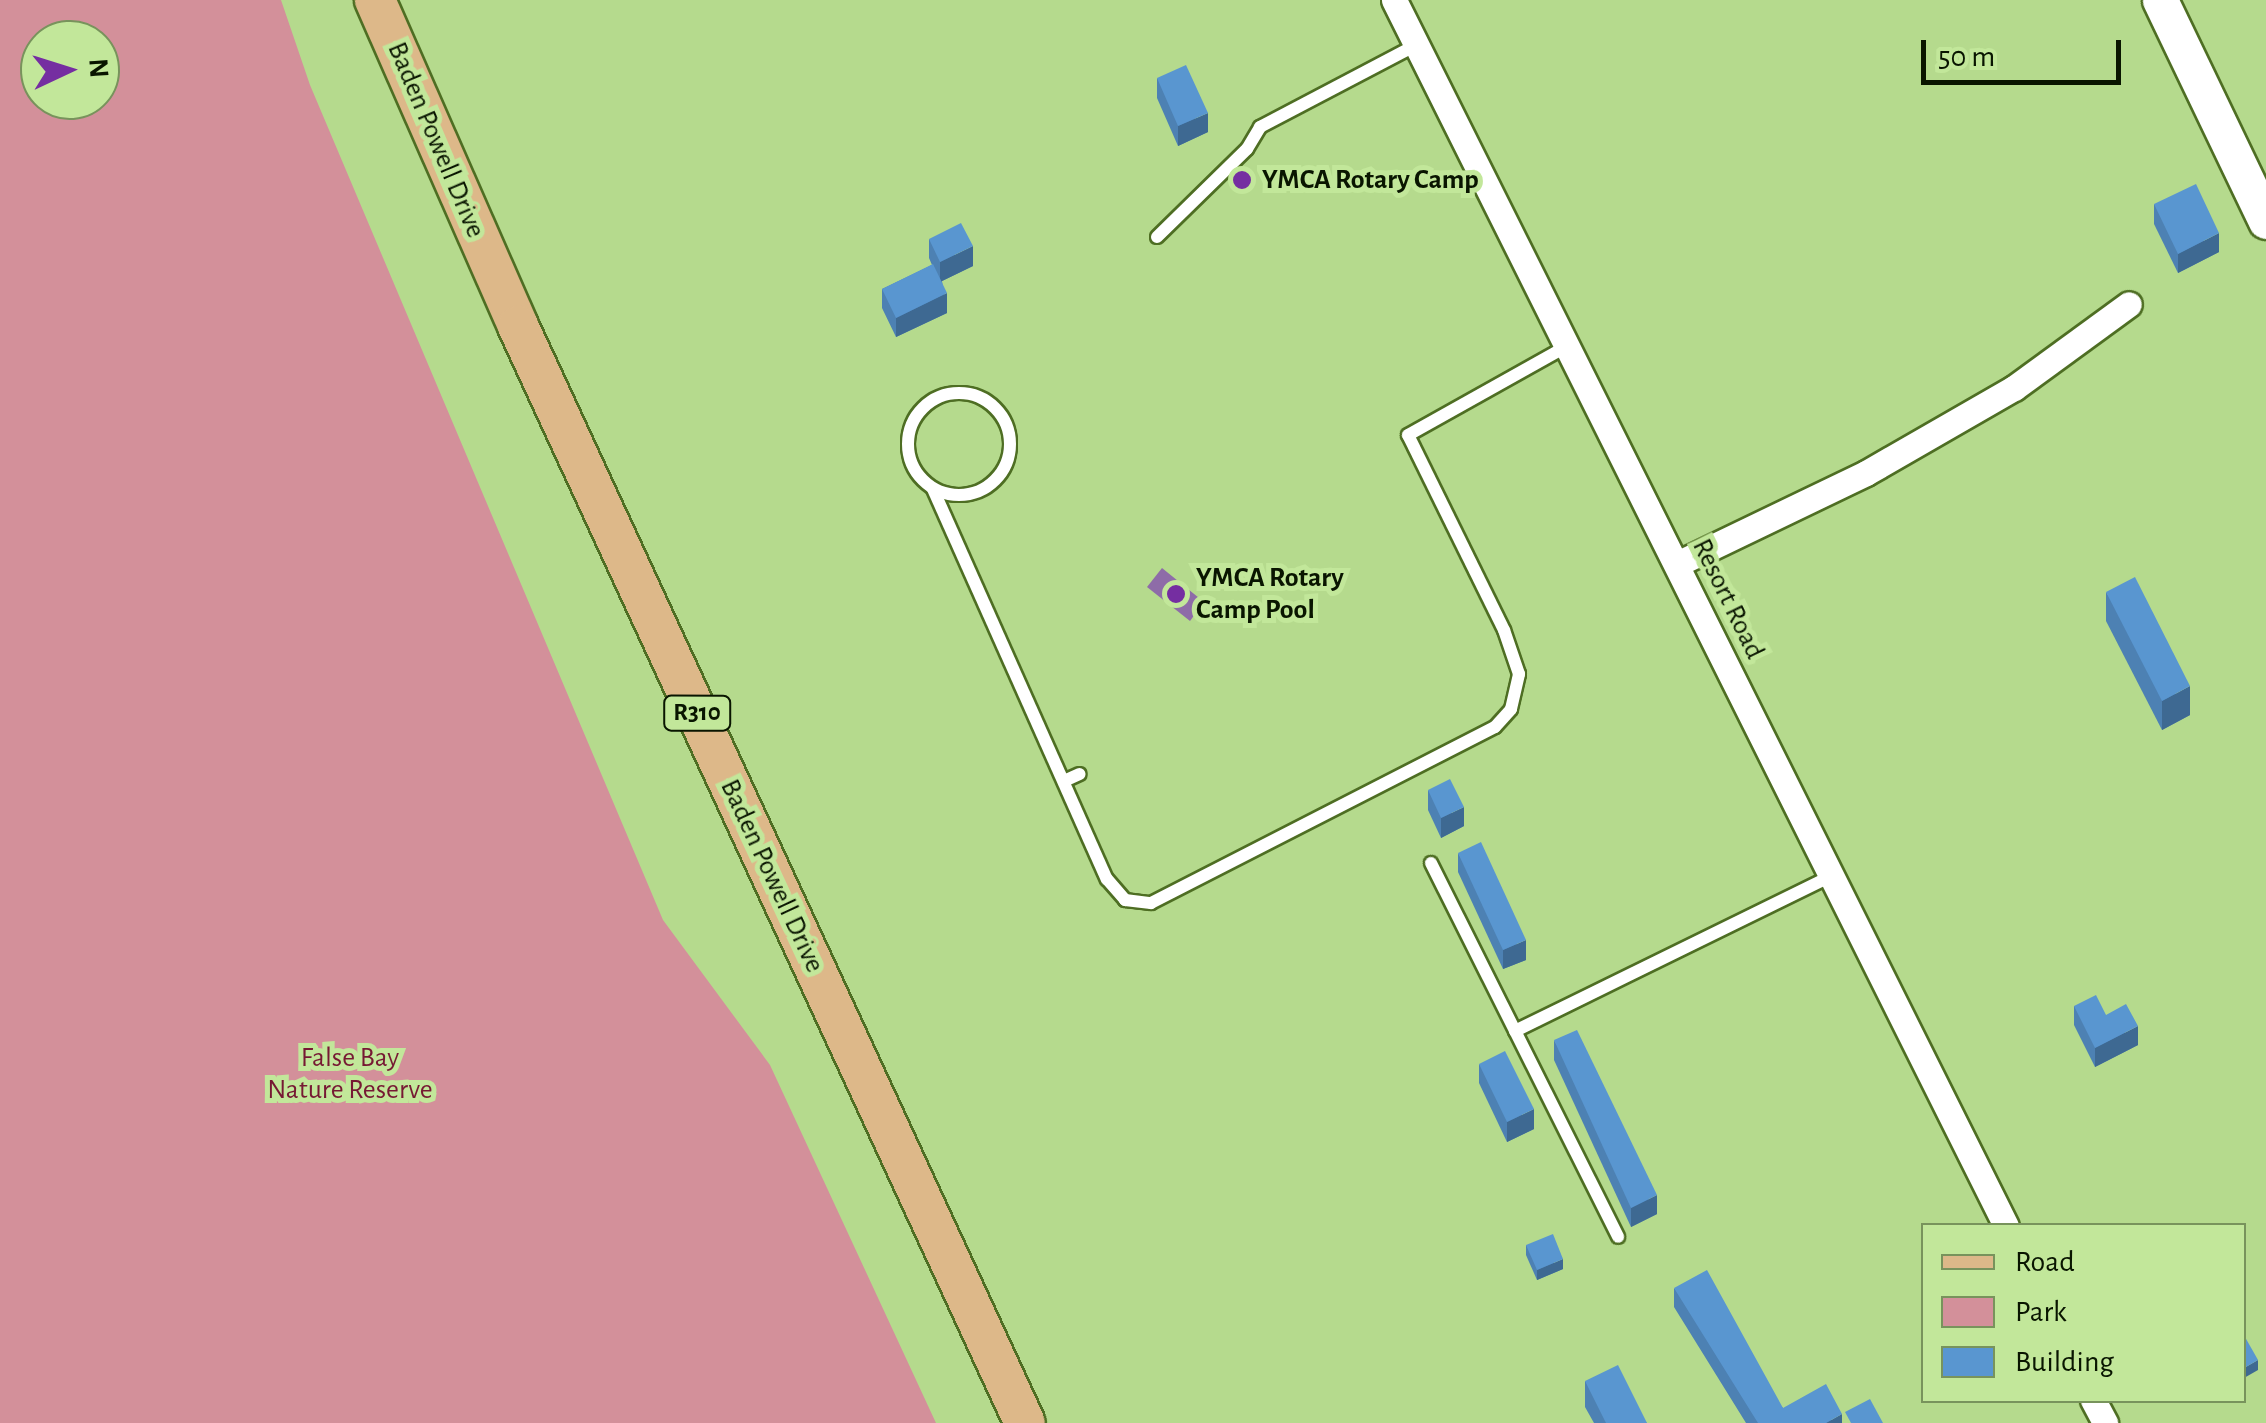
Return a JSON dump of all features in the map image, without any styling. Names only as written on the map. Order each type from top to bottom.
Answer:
[{"type":"main road","name":"Baden Powell Drive","points":[[375,0],[503,294],[1025,1423]]},
{"type":"main road","points":[[2160,0],[2266,221]]},
{"type":"street","name":"Resort Road","points":[[1394,0],[2005,1223]]},
{"type":"street","points":[[1677,564],[1866,473],[2014,388],[2129,304]]},
{"type":"lane","points":[[1156,237],[1247,149],[1260,127],[1416,45]]},
{"type":"lane","points":[[932,489],[971,494],[1003,471],[1008,432],[986,400],[952,393],[918,414],[909,455],[932,489],[1107,879],[1126,900],[1151,903],[1495,728],[1518,698],[1519,674],[1408,435],[1567,346]]},
{"type":"lane","points":[[1064,781],[1080,774]]},
{"type":"lane","points":[[1431,863],[1618,1237]]},
{"type":"lane","points":[[1515,1031],[1832,876]]},
{"type":"green space","name":"False Bay Nature Reserve","points":[[0,0],[281,0],[310,85],[663,920],[770,1065],[936,1423],[0,1423]]},
{"type":"shaded area","name":"YMCA Rotary Camp Pool","points":[[1162,568],[1204,602],[1190,621],[1147,587]]},
{"type":"building","points":[[1186,65],[1208,113],[1178,126],[1157,78]]},
{"type":"building","points":[[2196,184],[2219,233],[2178,254],[2154,204]]},
{"type":"building","points":[[961,223],[973,246],[940,262],[929,239]]},
{"type":"building","points":[[933,264],[947,293],[896,318],[882,289]]},
{"type":"building","points":[[2135,577],[2190,686],[2162,701],[2106,592]]},
{"type":"building","points":[[1450,779],[1464,807],[1441,818],[1428,790]]},
{"type":"building","points":[[1481,842],[1526,940],[1503,950],[1458,853]]},
{"type":"building","points":[[2096,995],[2106,1015],[2126,1004],[2138,1026],[2095,1048],[2074,1006]]},
{"type":"building","points":[[1577,1030],[1657,1195],[1631,1208],[1554,1040]]},
{"type":"building","points":[[1505,1051],[1534,1109],[1507,1122],[1479,1064]]},
{"type":"building","points":[[1553,1234],[1563,1259],[1537,1270],[1526,1245]]},
{"type":"building","points":[[1707,1270],[1783,1408],[1826,1384],[1842,1414],[1826,1423],[1758,1423],[1674,1288]]},
{"type":"building","points":[[2246,1339],[2258,1360],[2246,1367]]},
{"type":"building","points":[[1618,1365],[1647,1423],[1606,1423],[1585,1381]]},
{"type":"building","points":[[1870,1399],[1883,1423],[1851,1423],[1845,1412]]},
{"type":"place","name":"YMCA Rotary Camp","points":[[1242,180]]},
{"type":"place","name":"YMCA Rotary Camp Pool","points":[[1176,594]]}]
